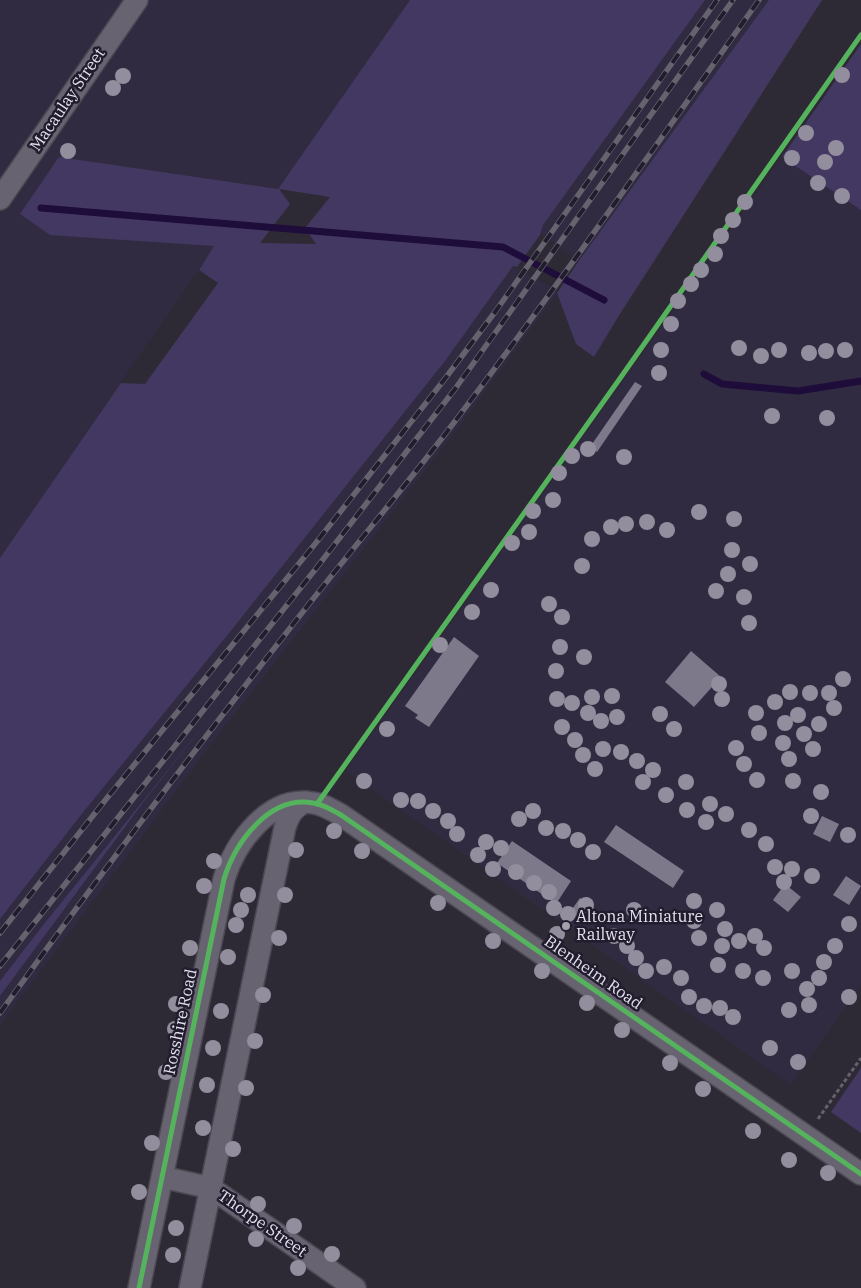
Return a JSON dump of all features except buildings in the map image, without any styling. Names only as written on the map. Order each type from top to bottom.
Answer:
[{"type":"street","name":"Macaulay Street","points":[[0,199],[137,0]]},
{"type":"street","name":"Blenheim Road","points":[[306,802],[325,806],[341,815],[861,1174]]},
{"type":"street","name":"Rosshire Road","points":[[139,1288],[226,872],[252,829],[270,813],[288,805],[306,802]]},
{"type":"street","points":[[190,1288],[285,827],[293,810],[298,805],[306,802]]},
{"type":"street","name":"Thorpe Street","points":[[162,1177],[211,1188],[355,1288]]},
{"type":"path","points":[[807,1136],[861,1058]]},
{"type":"shaded area","points":[[0,0],[410,0],[278,189],[256,186],[0,558]]},
{"type":"shaded area","points":[[410,0],[705,0],[543,225],[540,235],[517,267],[513,266],[445,361],[230,632],[81,815],[0,919],[0,558],[121,383],[145,384],[218,283],[199,270],[214,246],[50,235],[20,214],[59,157],[278,189]],"holes":[[[279,189],[330,197],[305,228],[316,244],[260,243],[290,204]]]},
{"type":"shaded area","points":[[705,0],[769,0],[578,262],[538,231]]},
{"type":"shaded area","points":[[769,0],[822,0],[594,357],[576,344],[557,293]]},
{"type":"shaded area","points":[[861,44],[861,210],[782,157]]},
{"type":"shaded area","name":"Altona Miniature Railway","points":[[782,157],[861,210],[861,984],[791,1085],[346,771]]},
{"type":"shaded area","points":[[513,266],[553,288],[557,293],[461,424],[215,739],[0,1025],[0,996],[181,753],[0,981],[0,919],[81,815],[230,632],[445,361]]},
{"type":"shaded area","points":[[208,720],[145,800],[0,996],[0,981]]},
{"type":"shaded area","points":[[861,1068],[861,1133],[831,1112]]},
{"type":"waterway","points":[[41,208],[503,247],[604,300]]},
{"type":"waterway","points":[[704,374],[722,384],[798,391],[861,381]]},
{"type":"railway","points":[[0,933],[107,798],[315,544],[444,380],[495,312],[717,0]]},
{"type":"railway","points":[[0,966],[314,571],[455,389],[733,0]]},
{"type":"railway","points":[[0,1013],[214,726],[486,380],[759,0]]},
{"type":"cycle path","points":[[317,804],[621,377],[861,35]]},
{"type":"cycle path","points":[[139,1288],[224,879],[236,851],[256,824],[282,806],[297,802],[320,805],[341,815],[861,1174]]},
{"type":"place","name":"Altona Miniature Railway","points":[[566,926]]}]
